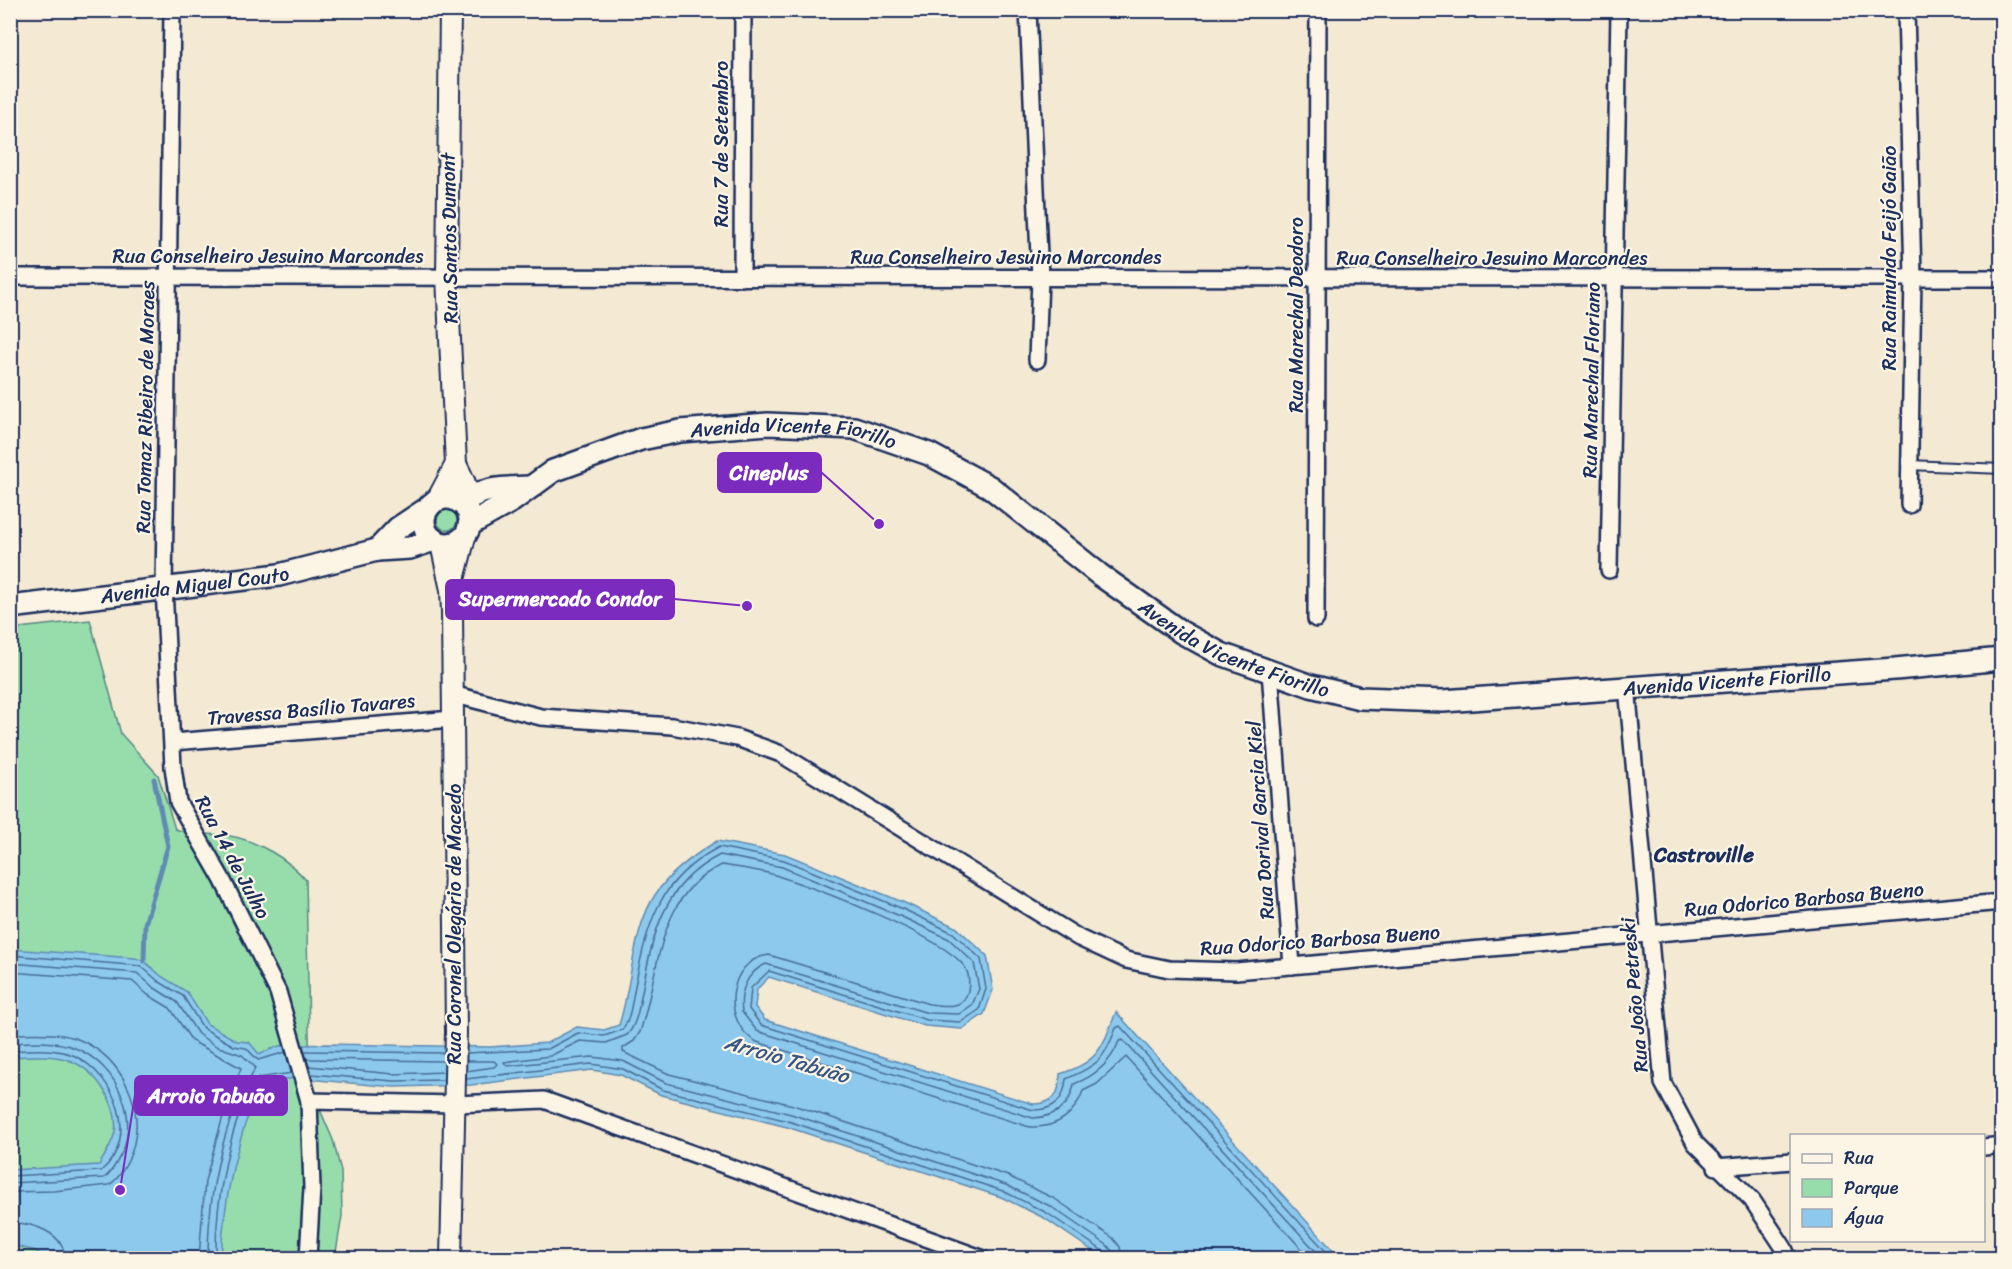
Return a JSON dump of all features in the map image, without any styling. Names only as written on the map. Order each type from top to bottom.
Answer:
[{"type":"main road","name":"Avenida Vicente Fiorillo","points":[[467,529],[553,471],[641,439],[680,431],[768,424],[854,428],[929,454],[990,487],[1100,575],[1181,633],[1221,654],[1311,686],[1360,698],[1443,701],[1627,686],[1895,669],[2001,659]]},
{"type":"main road","points":[[460,502],[485,490],[531,487]]},
{"type":"main road","points":[[444,498],[460,502],[467,512],[467,529],[455,542],[377,550],[398,528],[444,498]]},
{"type":"main road","points":[[433,504],[424,522],[425,529],[438,542]]},
{"type":"main road","name":"Avenida Miguel Couto","points":[[10,607],[279,575],[336,563],[377,550]]},
{"type":"street","name":"Rua Tomaz Ribeiro de Moraes","points":[[164,588],[172,10]]},
{"type":"street","name":"Rua Santos Dumont","points":[[450,10],[447,278],[456,464],[465,483],[460,502]]},
{"type":"street","name":"Rua 7 de Setembro","points":[[742,278],[743,10]]},
{"type":"street","points":[[1028,10],[1040,278],[1037,360]]},
{"type":"street","name":"Rua Marechal Deodoro","points":[[1316,619],[1318,10]]},
{"type":"street","name":"Rua Marechal Floriano","points":[[1609,570],[1619,10]]},
{"type":"street","name":"Rua Raimundo Feijó Gaião","points":[[1906,10],[1913,277],[1909,505]]},
{"type":"street","name":"Rua Conselheiro Jesuino Marcondes","points":[[10,277],[2001,278]]},
{"type":"street","points":[[433,504],[456,464]]},
{"type":"street","points":[[451,590],[467,529]]},
{"type":"street","points":[[438,542],[451,590]]},
{"type":"street","name":"Rua 14 de Julho","points":[[164,588],[173,742],[172,767],[178,802],[222,879],[279,992],[309,1101],[312,1188],[308,1258]]},
{"type":"street","name":"Rua Coronel Olegário de Macedo","points":[[451,590],[456,1032],[451,1258]]},
{"type":"street","name":"Rua Dorival Garcia Kiel","points":[[1270,671],[1292,966]]},
{"type":"street","name":"Rua João Petreski","points":[[1627,686],[1663,1083],[1695,1143],[1716,1167],[1752,1200],[1784,1248],[1788,1258]]},
{"type":"street","name":"Rua Odorico Barbosa Bueno","points":[[452,694],[541,717],[672,726],[737,738],[781,753],[1079,938],[1126,960],[1180,969],[1236,971],[2001,902]]},
{"type":"street","name":"Travessa Basílio Tavares","points":[[173,742],[453,719]]},
{"type":"street","points":[[309,1101],[456,1097],[544,1100],[981,1258]]},
{"type":"street","points":[[1985,1147],[2001,1145]]},
{"type":"street","points":[[1716,1167],[1790,1161]]},
{"type":"lane","points":[[1909,465],[2001,469]]},
{"type":"green space","points":[[447,510],[454,513],[457,520],[454,527],[447,530],[440,527],[437,520],[440,513]]},
{"type":"green space","points":[[90,620],[121,734],[158,775],[175,829],[196,834],[241,838],[281,858],[306,880],[310,1086],[333,1140],[341,1171],[342,1216],[335,1258],[11,1258],[10,629]]},
{"type":"water","points":[[717,841],[785,854],[905,903],[957,928],[987,956],[993,990],[984,1014],[962,1029],[925,1026],[769,977],[757,989],[755,1007],[765,1020],[1033,1104],[1040,1104],[1051,1100],[1057,1092],[1060,1074],[1083,1064],[1097,1052],[1116,1012],[1340,1258],[1103,1258],[1044,1218],[1001,1197],[787,1127],[661,1095],[621,1075],[592,1070],[471,1085],[394,1087],[296,1078],[261,1082],[238,1147],[228,1190],[221,1258],[45,1258],[36,1251],[11,1245],[10,1170],[99,1165],[112,1141],[115,1121],[104,1090],[89,1072],[80,1066],[57,1057],[11,1057],[11,949],[135,958],[144,961],[161,976],[187,992],[207,1024],[237,1041],[249,1042],[259,1054],[279,1046],[326,1044],[490,1047],[547,1043],[577,1027],[604,1030],[619,1025],[637,941],[647,909],[655,895],[675,871]]},
{"type":"waterway","points":[[144,961],[145,924],[168,846],[154,779]]},
{"type":"place","name":"Cineplus","points":[[879,524]]},
{"type":"place","name":"Supermercado Condor","points":[[747,606]]},
{"type":"place","name":"Arroio Tabuão","points":[[120,1190]]},
{"type":"district","name":"Castroville","points":[[1704,855]]}]
